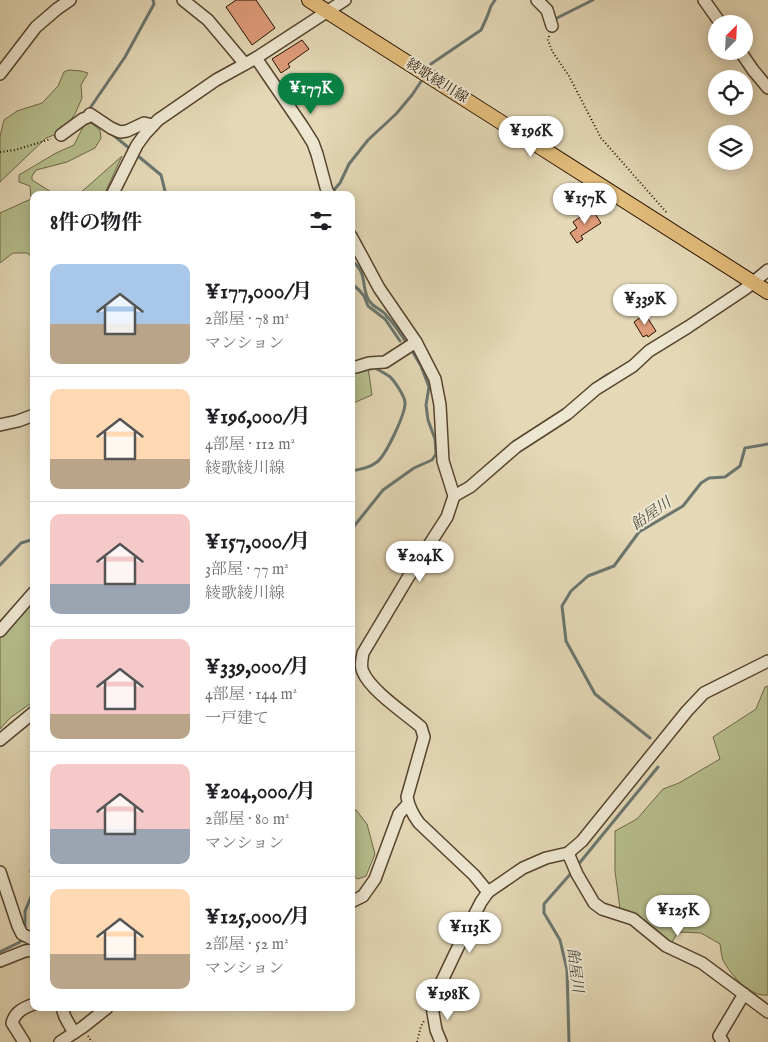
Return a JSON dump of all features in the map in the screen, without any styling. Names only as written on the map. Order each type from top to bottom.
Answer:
[{"type":"main road","name":"綾歌綾川線","points":[[309,0],[768,292]]},
{"type":"street","points":[[0,74],[36,27],[70,0]]},
{"type":"street","points":[[184,0],[208,20],[245,64]]},
{"type":"street","points":[[114,191],[137,146],[158,120],[216,80],[256,58],[345,0]]},
{"type":"street","points":[[538,0],[547,10],[551,22]]},
{"type":"street","points":[[704,0],[715,15]]},
{"type":"street","points":[[256,58],[312,143],[327,191]]},
{"type":"street","points":[[746,60],[768,88]]},
{"type":"street","points":[[60,135],[89,116],[120,132],[127,131],[144,123],[153,125]]},
{"type":"street","points":[[355,243],[412,346],[435,379],[440,405],[443,461],[454,496],[448,517],[409,576],[356,665],[380,693],[422,727],[424,737],[408,797],[408,804],[412,814],[419,823],[474,875],[488,892]]},
{"type":"street","points":[[454,496],[470,487],[516,446],[566,414],[596,389],[632,366],[649,351],[745,289],[768,270]]},
{"type":"street","points":[[355,367],[369,363],[386,362],[412,346]]},
{"type":"street","points":[[0,425],[30,416]]},
{"type":"street","points":[[0,631],[30,597]]},
{"type":"street","points":[[570,858],[687,711],[704,693],[768,661]]},
{"type":"street","points":[[0,740],[30,715]]},
{"type":"street","points":[[355,900],[363,896],[375,879],[400,814],[408,804]]},
{"type":"street","points":[[441,1042],[436,1030],[432,1007],[440,985],[461,941],[488,892],[523,868],[546,858],[570,858]]},
{"type":"street","points":[[570,858],[594,903],[602,909],[633,919],[666,946],[702,963],[768,1012]]},
{"type":"street","points":[[0,872],[18,926],[27,937]]},
{"type":"street","points":[[0,961],[30,950]]},
{"type":"street","points":[[723,1042],[720,1036],[744,994]]},
{"type":"street","points":[[24,1042],[12,1023],[14,1016],[30,1006]]},
{"type":"street","points":[[63,1011],[74,1033]]},
{"type":"street","points":[[60,1042],[103,1011]]},
{"type":"path","points":[[551,22],[548,40],[552,51],[568,76],[601,138],[671,218],[669,229]]},
{"type":"path","points":[[0,152],[44,142],[60,135]]},
{"type":"path","points":[[416,1042],[421,1026],[432,1007]]},
{"type":"green space","points":[[69,70],[88,73],[81,85],[82,98],[75,114],[62,132],[46,138],[0,182],[0,136],[4,120],[17,111],[42,103],[58,86],[64,72]]},
{"type":"green space","points":[[91,123],[100,130],[101,138],[95,148],[67,162],[36,170],[32,176],[32,180],[50,191],[30,191],[30,186],[19,182],[19,175],[56,153],[74,145],[84,125]]},
{"type":"green space","points":[[122,156],[106,191],[83,191]]},
{"type":"green space","points":[[30,199],[30,255],[27,253],[13,253],[0,263],[0,213]]},
{"type":"green space","points":[[368,367],[372,395],[355,402],[355,371]]},
{"type":"green space","points":[[30,594],[30,704],[10,718],[0,729],[0,623]]},
{"type":"green space","points":[[768,686],[768,995],[761,995],[741,984],[731,972],[723,960],[720,944],[701,933],[678,932],[671,944],[644,923],[620,909],[615,871],[615,831],[637,819],[663,789],[679,783],[720,759],[713,737],[756,709],[765,687]]},
{"type":"green space","points":[[355,810],[367,824],[375,854],[366,876],[358,879],[355,877]]},
{"type":"building","points":[[236,0],[256,0],[275,28],[252,45],[226,7]]},
{"type":"building","points":[[302,40],[309,49],[288,64],[290,67],[281,73],[272,59]]},
{"type":"building","points":[[592,209],[601,223],[581,236],[583,239],[577,243],[570,233],[577,228],[573,222]]},
{"type":"building","points":[[645,314],[656,331],[648,337],[647,335],[643,337],[634,322]]},
{"type":"waterway","points":[[88,111],[125,57],[154,4],[153,0]]},
{"type":"waterway","points":[[431,64],[481,30],[495,0]]},
{"type":"waterway","points":[[553,20],[593,0]]},
{"type":"waterway","points":[[333,191],[340,183],[349,164],[368,140],[396,114],[422,80]]},
{"type":"waterway","points":[[112,134],[129,148]]},
{"type":"waterway","points":[[138,156],[161,175],[165,191]]},
{"type":"waterway","points":[[355,264],[362,274],[366,294],[370,302],[386,315],[407,344]]},
{"type":"waterway","points":[[355,286],[364,296],[368,306],[385,319],[400,341]]},
{"type":"waterway","points":[[355,525],[383,490],[414,468],[432,460],[436,454],[435,439],[428,420],[426,405],[429,387],[421,366],[411,349]]},
{"type":"waterway","points":[[355,372],[375,368],[389,376],[401,392],[405,402],[399,424],[381,458],[371,466],[355,470]]},
{"type":"waterway","points":[[593,385],[615,371]]},
{"type":"waterway","name":"飴屋川","points":[[650,738],[595,694],[566,641],[562,606],[571,591],[588,576],[614,566],[639,532],[683,506],[701,483],[709,478],[725,477],[740,466],[745,448],[768,444]]},
{"type":"waterway","points":[[0,565],[21,543],[30,540]]},
{"type":"waterway","name":"飴屋川","points":[[577,866],[658,767]]},
{"type":"waterway","name":"飴屋川","points":[[569,1042],[567,970],[560,940],[544,913],[544,904],[573,871]]},
{"type":"waterway","points":[[25,930],[25,911],[30,899]]},
{"type":"waterway","points":[[0,952],[20,942],[22,938]]}]
